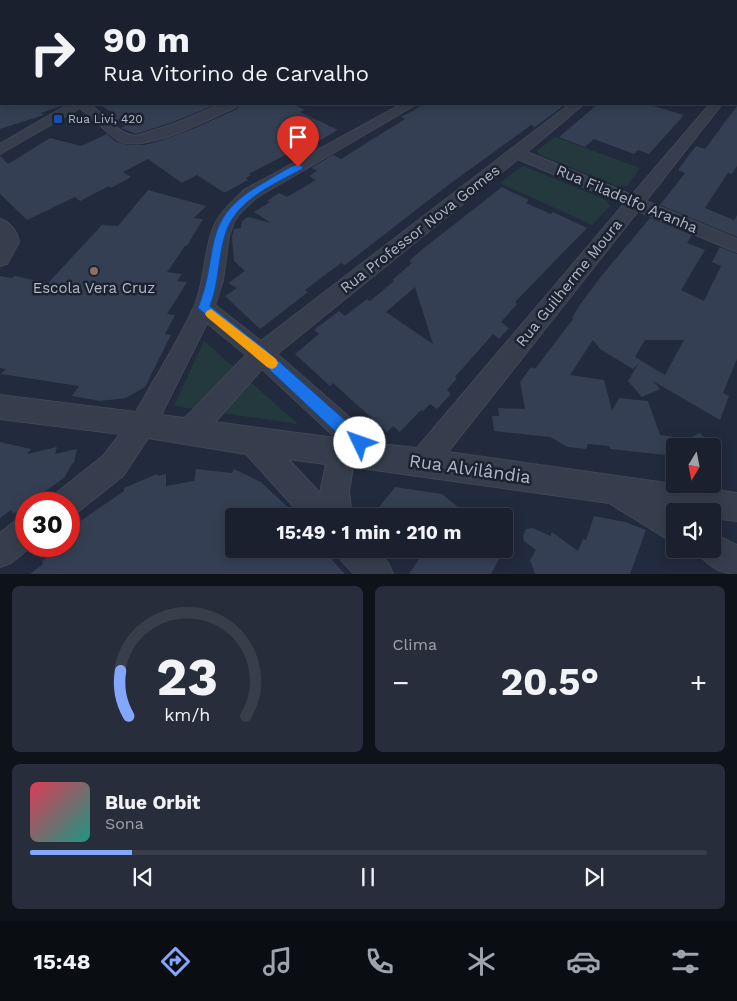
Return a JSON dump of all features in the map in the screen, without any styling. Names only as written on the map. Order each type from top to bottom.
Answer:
[{"type":"street","points":[[0,150],[76,105]]},
{"type":"street","points":[[84,105],[126,138],[137,141],[155,136],[230,105]]},
{"type":"street","points":[[80,492],[113,466],[144,424],[204,308],[212,280],[220,236],[225,222],[234,209],[250,194],[409,105]]},
{"type":"street","name":"Rua Professor Nova Gomes","points":[[190,431],[261,354],[577,105]]},
{"type":"street","name":"Rua Guilherme Moura","points":[[423,462],[715,105]]},
{"type":"street","name":"Rua Filadelfo Aranha","points":[[517,152],[737,246]]},
{"type":"street","points":[[0,225],[9,233],[10,238],[8,250],[0,259]]},
{"type":"street","points":[[204,308],[261,354],[374,456]]},
{"type":"street","name":"Rua Alvilândia","points":[[0,407],[144,424],[254,442],[423,462],[737,507]]},
{"type":"street","points":[[254,442],[315,508]]},
{"type":"street","points":[[336,508],[335,484],[343,453]]},
{"type":"street","points":[[612,489],[666,521]]},
{"type":"street","points":[[0,552],[15,540]]},
{"type":"street","points":[[721,553],[737,562]]},
{"type":"street","points":[[361,558],[377,574]]},
{"type":"green space","points":[[555,137],[640,168],[627,186],[617,186],[538,154],[538,150]]},
{"type":"green space","points":[[523,166],[606,200],[610,206],[592,225],[500,183]]},
{"type":"green space","points":[[204,341],[298,424],[174,406]]},
{"type":"building","points":[[0,105],[61,105],[41,113],[44,115],[0,129]]},
{"type":"building","points":[[100,105],[216,105],[136,134],[121,128],[125,126],[114,118],[117,116]]},
{"type":"building","points":[[239,105],[295,105],[305,110],[300,112],[338,130],[313,144],[319,147],[296,159],[287,154],[249,174],[251,175],[246,178],[248,180],[226,192],[223,192],[197,175],[182,183],[148,159],[123,172],[131,177],[111,188],[109,186],[80,201],[75,197],[27,220],[0,194],[0,156],[8,164],[50,138],[81,146],[107,134],[116,142],[129,145],[144,145],[195,128],[237,109]]},
{"type":"building","points":[[423,105],[565,105],[535,127],[531,125],[447,186],[345,265],[341,263],[305,290],[308,292],[260,329],[225,296],[237,288],[228,283],[245,271],[234,261],[232,237],[234,229],[241,228],[242,221],[248,217],[271,223],[254,212],[270,202],[267,201],[279,193],[287,197],[316,180],[309,176],[317,171],[311,168],[333,155],[341,159],[405,119],[401,117]]},
{"type":"building","points":[[597,105],[650,105],[684,115],[649,154],[638,150],[634,154],[594,139],[585,147],[559,137]]},
{"type":"building","points":[[737,106],[737,166],[732,174],[728,173],[705,208],[734,220],[737,215],[737,237],[660,205],[685,173],[678,170],[696,146],[705,149]]},
{"type":"building","points":[[502,187],[529,200],[526,203],[551,214],[553,212],[587,228],[515,302],[517,304],[501,322],[509,328],[499,339],[493,334],[455,377],[457,378],[447,390],[451,394],[437,409],[430,404],[423,411],[421,410],[400,432],[393,426],[387,432],[333,383],[330,386],[295,354],[319,334],[314,330],[339,311],[345,316],[367,299],[370,301],[394,281],[392,280],[412,263],[409,261]],"holes":[[[415,287],[433,344],[386,312]]]},
{"type":"building","points":[[148,190],[206,206],[194,218],[203,219],[187,246],[185,246],[167,272],[182,274],[177,281],[187,282],[167,314],[175,315],[165,334],[171,335],[145,387],[126,398],[100,401],[72,396],[79,386],[1,374],[6,369],[0,368],[0,276],[12,278],[15,276],[48,283],[102,225],[118,226]]},
{"type":"building","points":[[650,218],[692,235],[687,243],[705,250],[681,290],[704,301],[721,266],[712,262],[720,247],[737,254],[737,359],[723,393],[729,396],[720,420],[653,381],[660,389],[642,397],[628,381],[638,364],[633,369],[600,349],[593,340],[570,375],[604,380],[612,411],[619,398],[648,401],[660,435],[675,437],[666,438],[666,455],[610,449],[609,446],[588,444],[586,449],[568,447],[550,437],[494,431],[492,416],[499,416],[498,408],[525,409],[520,382],[531,367],[535,369],[573,319],[579,306]],"holes":[[[645,340],[684,340],[665,375],[635,357]]]},
{"type":"building","points":[[700,433],[705,438],[690,438]]},
{"type":"building","points":[[0,442],[31,449],[27,454],[57,447],[55,454],[77,449],[74,463],[64,478],[44,492],[15,492],[15,513],[13,514],[11,510],[0,518]]},
{"type":"building","points":[[196,469],[232,473],[234,469],[261,482],[289,508],[225,508],[225,558],[330,558],[345,574],[30,574],[43,564],[42,561],[47,557],[80,557],[80,521],[124,491],[124,488],[157,474],[158,476],[166,474],[166,486],[194,481]]},
{"type":"building","points":[[395,487],[442,494],[459,508],[378,508]]},
{"type":"building","points":[[594,516],[625,522],[646,530],[630,574],[535,574],[530,560],[536,550],[524,541],[523,536],[526,529],[533,528],[550,536],[552,532],[578,551],[583,539],[586,540]]},
{"type":"building","points":[[419,558],[500,558],[491,574],[409,574]]},
{"type":"slow traffic","points":[[211,314],[272,363]]},
{"type":"place","name":"Rua Livi, 420","points":[[58,119]]},
{"type":"place","name":"Escola Vera Cruz","points":[[94,271]]},
{"type":"route","points":[[298,167],[250,194],[234,209],[225,222],[220,236],[209,294],[204,308],[261,354],[360,443]]}]
